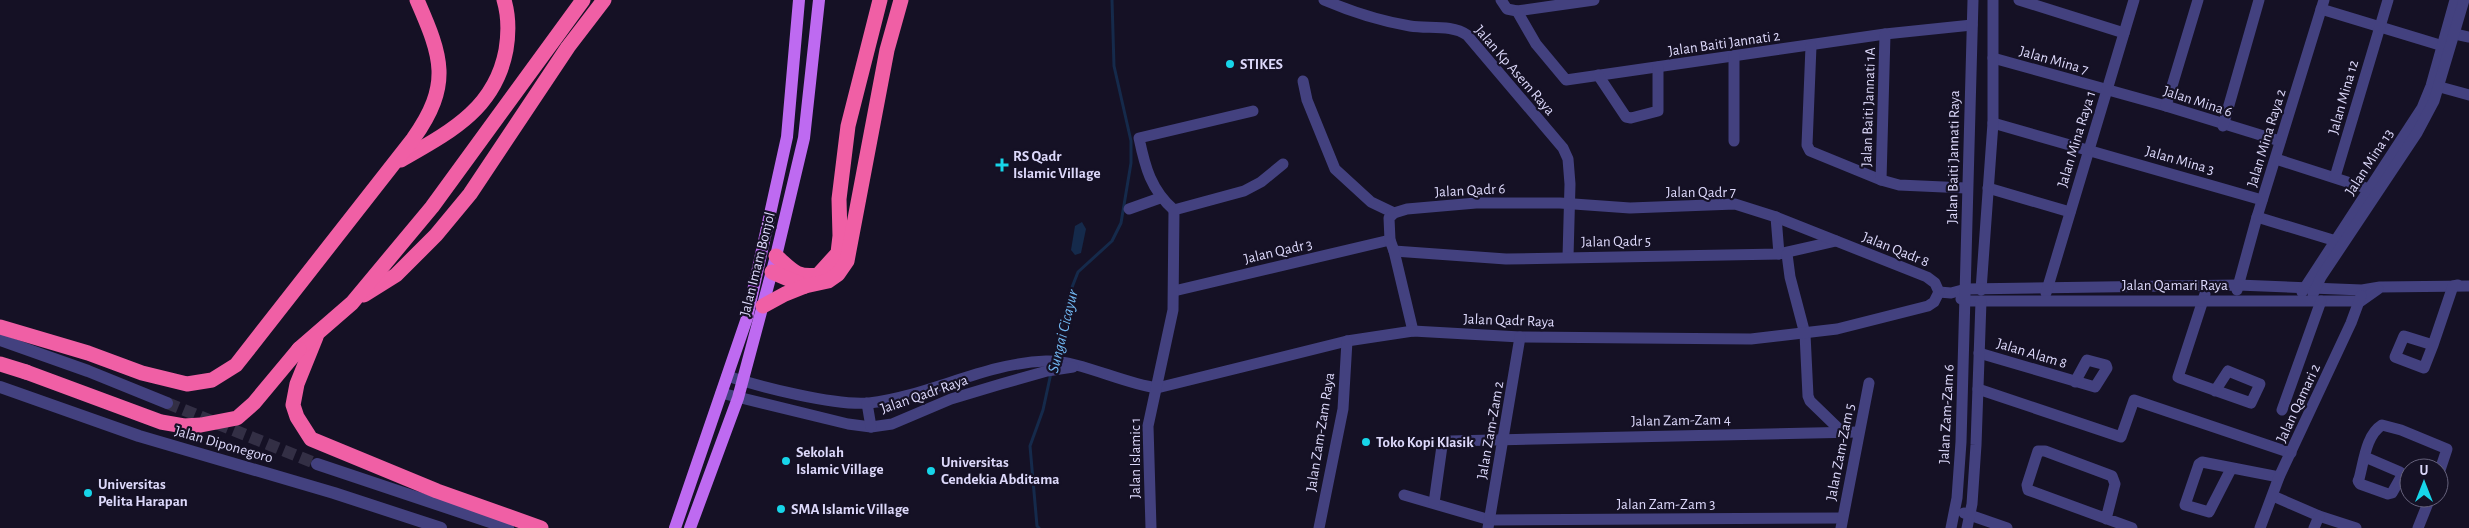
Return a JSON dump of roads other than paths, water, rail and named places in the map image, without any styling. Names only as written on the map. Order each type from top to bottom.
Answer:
[{"type":"highway","points":[[0,327],[88,353],[142,373],[187,384],[212,380],[236,365],[426,122],[437,96],[440,74],[439,56],[417,0]]},
{"type":"highway","points":[[393,164],[446,133],[473,113],[485,101],[503,64],[508,36],[508,14],[504,0]]},
{"type":"highway","points":[[0,364],[161,422],[184,426],[201,425],[237,418],[254,402],[299,349],[352,303],[432,207],[583,0]]},
{"type":"highway","points":[[352,303],[396,275],[436,235],[470,194],[568,47],[604,0]]},
{"type":"highway","points":[[776,256],[796,274],[806,277],[818,275],[838,253],[840,236],[839,199],[848,126],[880,0]]},
{"type":"highway","points":[[763,306],[805,286],[828,281],[838,274],[847,262],[887,50],[901,0]]},
{"type":"highway","points":[[772,272],[805,286]]},
{"type":"highway","points":[[318,333],[298,384],[293,405],[297,417],[311,439],[437,491],[540,528]]},
{"type":"main road","name":"Jalan Imam Bonjol","points":[[675,528],[747,318],[787,137],[799,0]]},
{"type":"main road","name":"Jalan Imam Bonjol","points":[[690,528],[738,398],[776,256],[804,138],[819,0]]},
{"type":"street","name":"Jalan Kp Asem Raya","points":[[1324,0],[1357,14],[1411,26],[1458,30],[1467,35],[1563,148],[1568,159],[1570,184],[1564,203],[1568,257]]},
{"type":"street","points":[[1501,0],[1507,9],[1517,11],[1594,0]]},
{"type":"street","name":"Jalan Baiti Jannati Raya","points":[[1966,301],[1966,188],[1973,0]]},
{"type":"street","points":[[1967,528],[1970,514],[1978,389],[1981,296],[1993,123],[1993,0]]},
{"type":"street","points":[[2019,0],[2124,32]]},
{"type":"street","name":"Jalan Mina Raya 1","points":[[2043,300],[2134,0]]},
{"type":"street","points":[[2166,106],[2198,0]]},
{"type":"street","points":[[2223,126],[2259,0]]},
{"type":"street","name":"Jalan Mina 12","points":[[2335,177],[2388,0]]},
{"type":"street","name":"Jalan Mina 13","points":[[2299,301],[2304,287],[2422,108],[2431,86],[2456,0]]},
{"type":"street","points":[[2282,410],[2316,301],[2316,288],[2417,133],[2440,87],[2464,0]]},
{"type":"street","points":[[2323,4],[2380,26],[2442,46]]},
{"type":"street","name":"Jalan Mina Raya 2","points":[[2236,300],[2238,285],[2257,217],[2323,4]]},
{"type":"street","name":"Jalan Baiti Jannati 2","points":[[1517,11],[1536,44],[1566,80],[1885,34],[1972,25]]},
{"type":"street","name":"Jalan Baiti Jannati 1A","points":[[1881,180],[1885,34]]},
{"type":"street","points":[[2455,34],[2469,37]]},
{"type":"street","points":[[1811,46],[1807,145],[1810,151],[1881,180],[1899,185],[1966,188]]},
{"type":"street","points":[[1734,56],[1734,141]]},
{"type":"street","name":"Jalan Mina 7","points":[[1993,58],[2107,91]]},
{"type":"street","points":[[1598,76],[1626,117],[1631,118],[1658,111],[1658,67]]},
{"type":"street","points":[[1303,80],[1307,100],[1335,169],[1371,202],[1391,217],[1392,246],[1413,331]]},
{"type":"street","points":[[2440,87],[2469,95]]},
{"type":"street","name":"Jalan Mina 6","points":[[2107,91],[2166,106],[2223,126],[2280,142]]},
{"type":"street","points":[[1253,111],[1139,138],[1146,170],[1160,198],[1174,210],[1244,191],[1261,182],[1283,164]]},
{"type":"street","name":"Jalan Mina 3","points":[[1993,123],[2262,200]]},
{"type":"street","points":[[2276,160],[2369,189]]},
{"type":"street","points":[[1988,188],[2070,212]]},
{"type":"street","points":[[1129,209],[1160,198]]},
{"type":"street","name":"Jalan Qadr 6","points":[[1391,217],[1407,209],[1464,204],[1564,203]]},
{"type":"street","name":"Jalan Qadr 7","points":[[1564,203],[1630,208],[1736,204],[1776,217],[1836,241]]},
{"type":"street","name":"Jalan Islamic 1","points":[[1151,528],[1148,426],[1173,310],[1174,210]]},
{"type":"street","points":[[1776,217],[1783,254],[1805,334],[1810,401],[1840,431]]},
{"type":"street","points":[[2257,217],[2336,241]]},
{"type":"street","name":"Jalan Qadr 5","points":[[1392,246],[1506,259],[1783,254],[1836,241]]},
{"type":"street","name":"Jalan Qadr 8","points":[[1836,241],[1927,277],[1945,292],[1966,301]]},
{"type":"street","name":"Jalan Qadr 3","points":[[1174,291],[1392,246]]},
{"type":"street","points":[[2453,286],[2469,280]]},
{"type":"street","name":"Jalan Qamari Raya","points":[[1966,301],[1981,296],[2047,287],[2238,285],[2316,288],[2362,296]]},
{"type":"street","points":[[2207,286],[2204,300],[2178,374],[2180,378],[2216,391]]},
{"type":"street","points":[[2433,345],[2453,286]]},
{"type":"street","points":[[2362,296],[2380,287],[2469,286]]},
{"type":"street","name":"Jalan Qamari Raya","points":[[1945,292],[1966,289],[1981,296],[2043,300],[2316,301],[2362,296]]},
{"type":"street","name":"Jalan Qadr Raya","points":[[727,376],[830,400],[867,403],[972,374],[1029,362],[1048,366],[1069,365],[1141,386],[1156,388],[1347,341],[1413,331],[1520,337],[1751,339],[1837,329],[1928,306],[1945,292]]},
{"type":"street","name":"Jalan Qamari 2","points":[[2260,528],[2280,477],[2362,296]]},
{"type":"street","name":"Jalan Zam-Zam 6","points":[[1951,528],[1955,510],[1961,442],[1966,301]]},
{"type":"street","name":"Jalan Zam-Zam 2","points":[[1489,524],[1520,337]]},
{"type":"street","name":"Jalan Diponegoro","points":[[0,340],[88,371],[167,403]]},
{"type":"street","name":"Jalan Zam-Zam Raya","points":[[1319,528],[1342,409],[1347,341]]},
{"type":"street","name":"Jalan Alam 8","points":[[1979,353],[2076,382]]},
{"type":"street","name":"Jalan Qadr Raya","points":[[721,393],[848,424],[871,427],[892,424],[951,399],[1048,366]]},
{"type":"street","name":"Jalan Zam-Zam 5","points":[[1841,523],[1869,383]]},
{"type":"street","name":"Jalan Diponegoro","points":[[0,387],[138,436],[441,528]]},
{"type":"street","points":[[1978,389],[2121,437],[2134,400],[2291,453]]},
{"type":"street","points":[[867,403],[871,427]]},
{"type":"street","points":[[2365,457],[2374,430],[2382,425],[2393,427],[2447,449],[2444,458]]},
{"type":"street","name":"Jalan Zam-Zam 4","points":[[1434,503],[1444,443],[1450,441],[1858,432]]},
{"type":"street","points":[[2106,519],[2114,484],[2112,476],[2045,451],[2038,451],[2027,485],[2028,490],[2123,527]]},
{"type":"street","points":[[2231,469],[2209,512],[2185,506],[2184,503],[2200,463],[2205,462],[2231,469],[2280,477]]},
{"type":"street","points":[[317,464],[508,528]]},
{"type":"street","name":"Jalan Zam-Zam 3","points":[[1404,495],[1434,503],[1489,524],[1841,523]]},
{"type":"street","points":[[2273,496],[2319,516],[2356,528]]},
{"type":"street","points":[[2418,528],[2426,508]]},
{"type":"street","points":[[1955,510],[2007,528]]},
{"type":"street","points":[[2314,528],[2319,516]]},
{"type":"water","points":[[1082,222],[1086,229],[1081,253],[1075,255],[1071,250],[1075,226]]},
{"type":"waterway","name":"Sungai Cicayur","points":[[1054,360],[1069,295],[1078,272],[1112,241],[1121,223],[1131,163],[1131,141],[1114,66],[1112,0]]},
{"type":"waterway","name":"Sungai Cicayur","points":[[1039,528],[1037,526],[1030,446],[1043,410],[1051,373]]},
{"type":"tunnel","points":[[167,403],[317,464]]},
{"type":"place","name":"STIKES","points":[[1230,64]]},
{"type":"place","name":"RS Qadr Islamic Village","points":[[1002,165]]},
{"type":"place","name":"Toko Kopi Klasik","points":[[1366,442]]},
{"type":"place","name":"Sekolah Islamic Village","points":[[786,461]]},
{"type":"place","name":"Universitas Cendekia Abditama","points":[[931,471]]},
{"type":"place","name":"Universitas Pelita Harapan","points":[[88,493]]},
{"type":"place","name":"SMA Islamic Village","points":[[781,509]]}]
